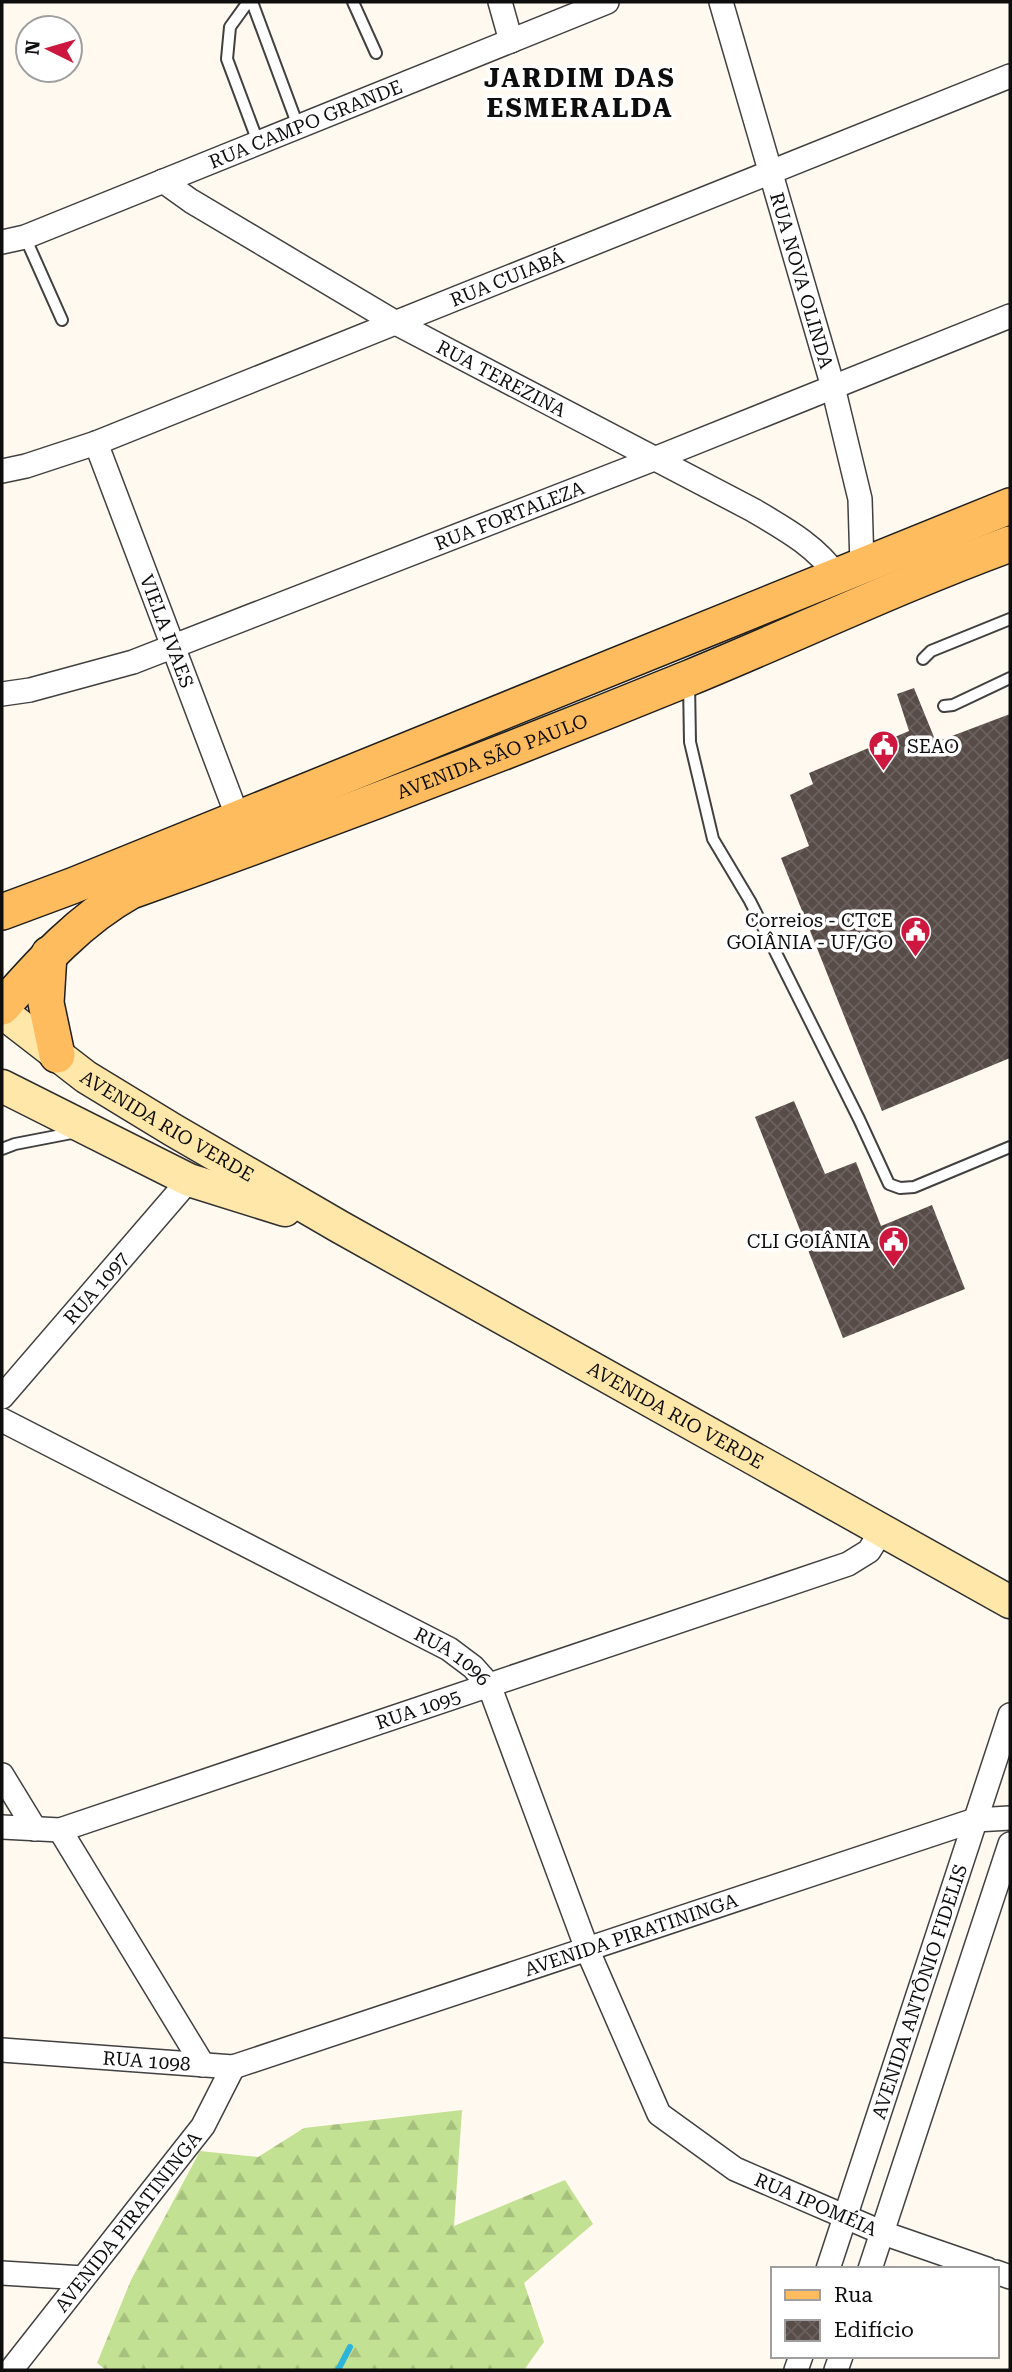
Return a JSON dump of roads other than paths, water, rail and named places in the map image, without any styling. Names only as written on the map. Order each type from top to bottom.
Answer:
[{"type":"main road","name":"AVENIDA SÃO PAULO","points":[[8,906],[238,818],[1010,506]]},
{"type":"main road","points":[[924,576],[922,559],[944,544],[960,528]]},
{"type":"main road","name":"AVENIDA SÃO PAULO","points":[[2,1007],[49,954],[107,905],[131,891],[295,833],[689,678],[924,576],[1010,544]]},
{"type":"main road","points":[[802,628],[853,590],[850,571]]},
{"type":"main road","points":[[49,954],[46,1003],[57,1055]]},
{"type":"street","points":[[500,2],[512,41]]},
{"type":"street","name":"RUA CAMPO GRANDE","points":[[2,242],[25,237],[607,2]]},
{"type":"street","name":"RUA NOVA OLINDA","points":[[721,2],[833,387],[860,499],[850,571]]},
{"type":"street","name":"RUA CUIABÁ","points":[[2,471],[96,443],[1010,76]]},
{"type":"street","name":"RUA TEREZINA","points":[[163,181],[191,201],[396,323],[796,535],[850,571]]},
{"type":"street","name":"RUA FORTALEZA","points":[[2,694],[30,690],[133,662],[1010,316]]},
{"type":"street","name":"VIELA IVAES","points":[[96,443],[238,818]]},
{"type":"street","name":"AVENIDA RIO VERDE","points":[[2,1012],[86,1077],[173,1130],[340,1227],[1010,1602]]},
{"type":"street","name":"AVENIDA RIO VERDE","points":[[2,1086],[189,1180],[340,1227]]},
{"type":"street","name":"RUA 1097","points":[[2,1397],[189,1180]]},
{"type":"street","name":"RUA 1096","points":[[2,1420],[449,1649],[473,1667],[489,1685],[587,1949],[659,2114]]},
{"type":"street","name":"RUA 1095","points":[[61,1830],[848,1564],[869,1551],[882,1531]]},
{"type":"street","name":"AVENIDA ANTÔNIO FIDELIS","points":[[829,2267],[1010,1715]]},
{"type":"street","points":[[2,1775],[35,1829]]},
{"type":"street","name":"AVENIDA PIRATININGA","points":[[288,2048],[975,1820],[1010,1818]]},
{"type":"street","points":[[2,1827],[61,1830],[203,2065]]},
{"type":"street","name":"AVENIDA ANTÔNIO FIDELIS","points":[[871,2267],[1010,1844]]},
{"type":"street","name":"RUA 1098","points":[[2,2050],[233,2067],[288,2048]]},
{"type":"street","name":"AVENIDA PIRATININGA","points":[[11,2370],[203,2126],[233,2067]]},
{"type":"street","name":"RUA IPOMÉIA","points":[[659,2114],[735,2169],[883,2233],[981,2267]]},
{"type":"street","points":[[2,2273],[83,2278]]},
{"type":"lane","points":[[250,2],[298,126]]},
{"type":"lane","points":[[250,2],[230,27],[227,59],[258,142]]},
{"type":"lane","points":[[353,2],[376,53]]},
{"type":"lane","points":[[25,237],[62,320]]},
{"type":"lane","points":[[923,659],[930,651],[1010,620]]},
{"type":"lane","points":[[689,678],[690,742],[713,839],[750,901],[859,1119],[888,1184],[900,1188],[914,1187],[1010,1147]]},
{"type":"lane","points":[[944,706],[953,705],[1010,678]]},
{"type":"lane","points":[[2,1149],[87,1130]]},
{"type":"waterway","points":[[338,2370],[350,2347]]},
{"type":"place","name":"SEAO","points":[[884,773]]},
{"type":"place","name":"Correios - CTCE GOIÂNIA - UF/GO","points":[[916,958]]},
{"type":"place","name":"CLI GOIÂNIA","points":[[893,1268]]},
{"type":"district","name":"JARDIM DAS ESMERALDA","points":[[580,93]]}]
